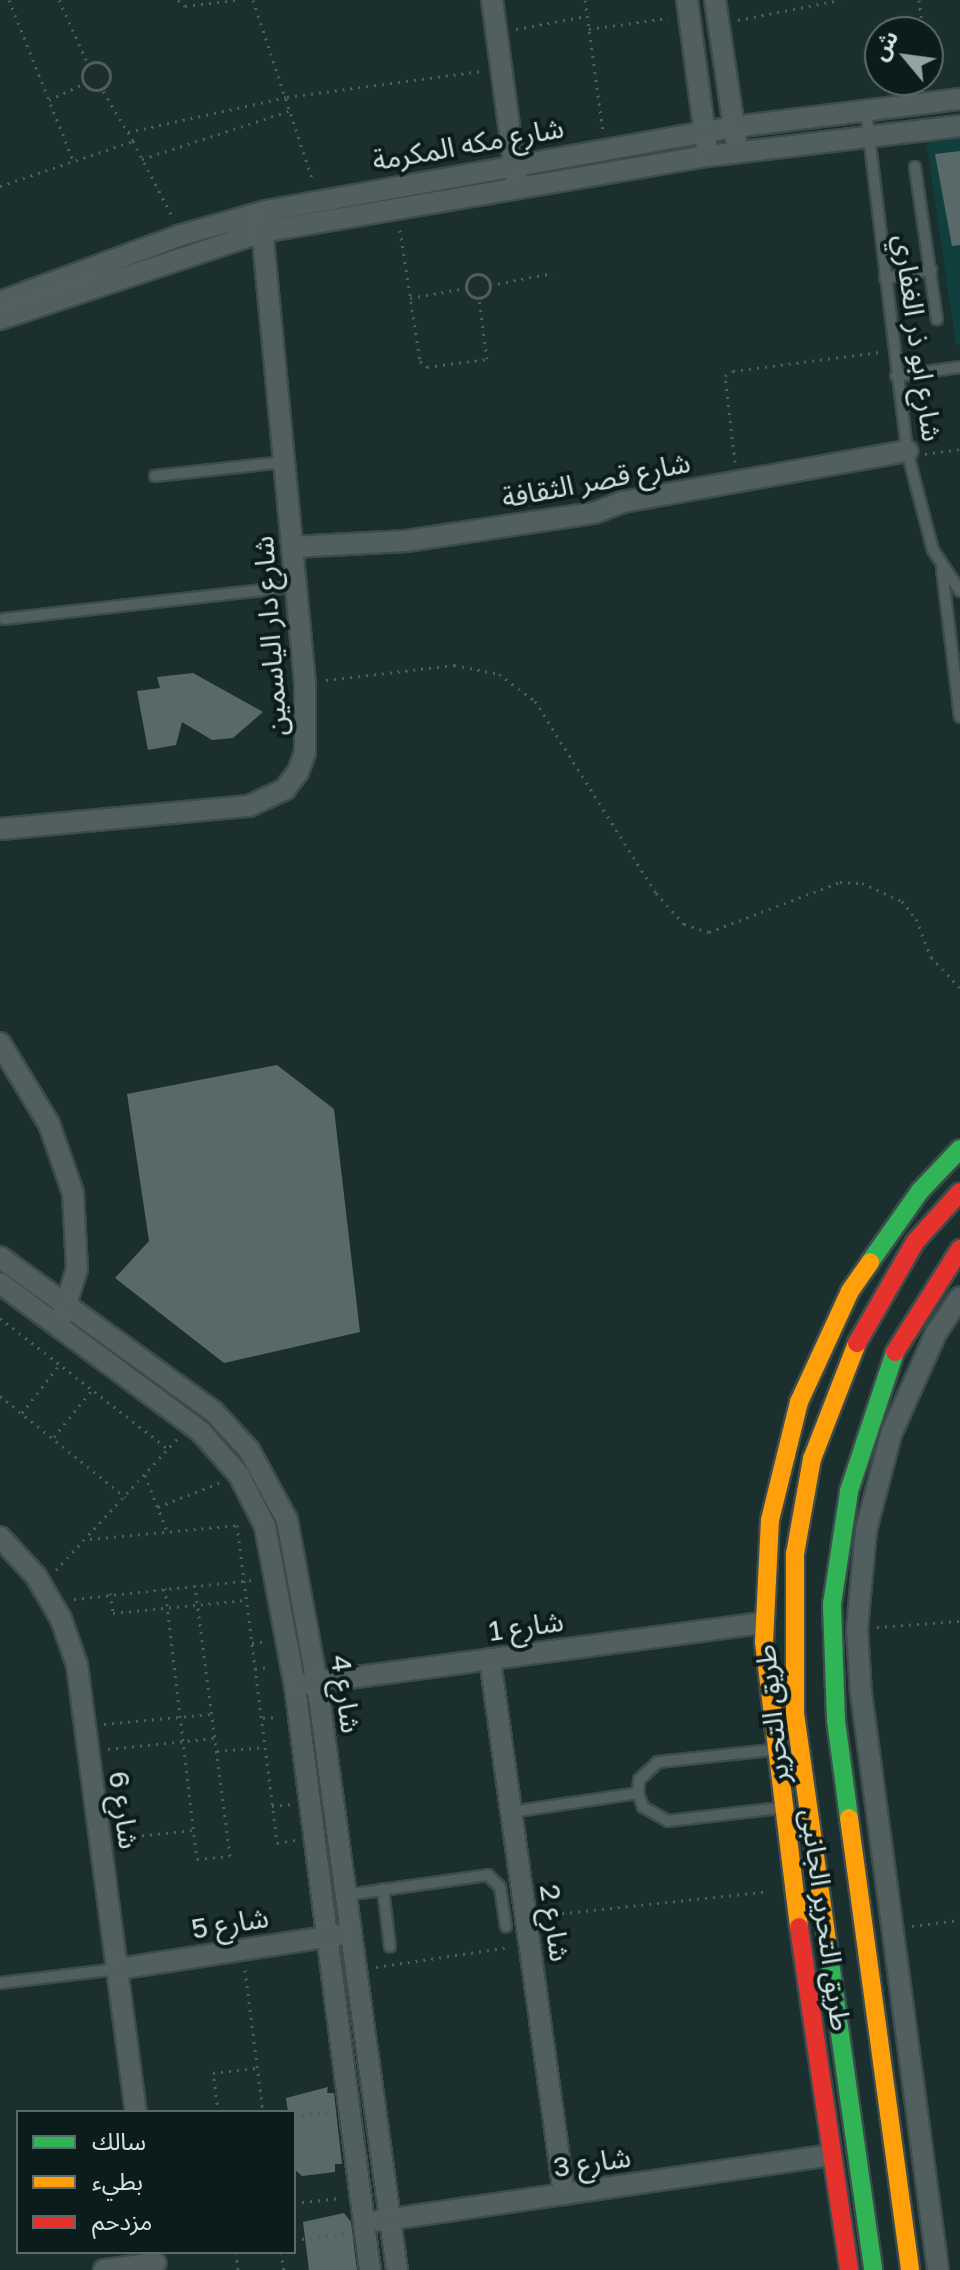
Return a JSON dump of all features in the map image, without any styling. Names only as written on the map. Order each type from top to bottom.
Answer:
[{"type":"street","points":[[492,0],[516,185]]},
{"type":"street","points":[[715,0],[738,151]]},
{"type":"street","points":[[688,7],[708,156]]},
{"type":"street","name":"شارع مكه المكرمة","points":[[0,302],[181,235],[319,200],[514,163],[734,127],[960,99]]},
{"type":"street","name":"شارع مكه المكرمة","points":[[0,319],[262,232],[516,185],[738,151],[868,139],[960,126]]},
{"type":"street","name":"شارع دار الياسمين","points":[[0,829],[249,806],[268,800],[285,789],[305,753],[305,683],[262,232]]},
{"type":"street","name":"شارع قصر الثقافة","points":[[293,547],[406,541],[485,530],[594,513],[623,502],[908,454]]},
{"type":"street","points":[[0,1043],[49,1124],[67,1170],[77,1246],[69,1304],[58,1322]]},
{"type":"street","name":"طريق التحرير الجانبى","points":[[849,2270],[829,2155],[774,1750],[764,1623],[770,1520],[782,1460],[806,1384],[850,1291],[883,1239],[960,1149]]},
{"type":"street","name":"طريق التحرير","points":[[873,2270],[806,1783],[791,1651],[795,1554],[812,1459],[864,1324],[915,1242],[960,1192]]},
{"type":"street","points":[[910,2270],[836,1720],[832,1604],[849,1491],[878,1397],[897,1346],[960,1249]]},
{"type":"street","name":"شارع 4","points":[[0,1257],[213,1411],[264,1472],[287,1520],[317,1683],[397,2270]]},
{"type":"street","name":"شارع 4","points":[[0,1283],[58,1322],[201,1432],[239,1475],[265,1526],[295,1686],[370,2270]]},
{"type":"street","points":[[938,2270],[891,1928],[857,1629],[866,1530],[891,1434],[936,1333],[960,1297]]},
{"type":"street","points":[[806,1384],[841,1383]]},
{"type":"street","name":"شارع 6","points":[[0,1537],[36,1576],[61,1619],[77,1665],[136,2110]]},
{"type":"street","name":"شارع 1","points":[[295,1686],[764,1623]]},
{"type":"street","name":"شارع 2","points":[[490,1659],[564,2194]]},
{"type":"street","points":[[780,1788],[806,1783]]},
{"type":"street","name":"شارع 5","points":[[117,1969],[351,1934]]},
{"type":"street","name":"شارع 3","points":[[364,2227],[390,2220],[829,2155]]},
{"type":"street","points":[[104,2270],[156,2262]]},
{"type":"lane","name":"شارع ابو ذر الغفاري","points":[[866,111],[896,376],[908,454],[941,567],[960,717]]},
{"type":"lane","points":[[915,167],[937,319]]},
{"type":"lane","points":[[885,278],[931,270]]},
{"type":"lane","points":[[896,376],[960,367]]},
{"type":"lane","points":[[155,476],[284,462]]},
{"type":"lane","name":"شارع ابو ذر الغفاري","points":[[941,567],[960,591]]},
{"type":"lane","points":[[4,619],[296,586]]},
{"type":"lane","points":[[774,1750],[658,1762],[639,1780],[638,1793],[654,1817],[668,1821],[782,1808]]},
{"type":"lane","points":[[511,1812],[638,1793]]},
{"type":"lane","points":[[346,1895],[488,1875],[500,1887],[506,1927]]},
{"type":"lane","points":[[383,1889],[390,1947]]},
{"type":"lane","points":[[0,1983],[117,1969]]},
{"type":"path","points":[[9,0],[74,161]]},
{"type":"path","points":[[59,0],[88,64]]},
{"type":"path","points":[[178,0],[185,6],[236,0]]},
{"type":"path","points":[[253,0],[292,110],[319,200]]},
{"type":"path","points":[[585,0],[606,148]]},
{"type":"path","points":[[718,23],[840,0]]},
{"type":"path","points":[[589,29],[688,7]]},
{"type":"path","points":[[496,33],[587,16]]},
{"type":"path","points":[[84,84],[82,72],[88,64],[97,61],[108,67],[110,79],[102,89]]},
{"type":"path","points":[[128,132],[287,97],[501,69]]},
{"type":"path","points":[[49,100],[84,84],[102,89],[133,141],[181,235]]},
{"type":"path","points":[[142,159],[292,110]]},
{"type":"path","points":[[0,186],[133,141]]},
{"type":"path","points":[[397,208],[420,361],[433,369],[487,359],[479,298],[466,288]]},
{"type":"path","points":[[479,298],[490,285],[553,273]]},
{"type":"path","points":[[410,298],[466,288],[476,274],[490,285]]},
{"type":"path","points":[[737,482],[725,376],[733,371],[893,350]]},
{"type":"path","points":[[908,454],[960,449]]},
{"type":"path","points":[[305,683],[454,665],[499,674],[535,701],[656,893],[684,924],[709,932],[840,882],[862,883],[902,901],[916,919],[931,957],[960,988]]},
{"type":"path","points":[[0,1318],[168,1449]]},
{"type":"path","points":[[21,1414],[59,1365]]},
{"type":"path","points":[[53,1439],[91,1391]]},
{"type":"path","points":[[0,1396],[126,1498]]},
{"type":"path","points":[[36,1576],[56,1570],[90,1539],[168,1449],[185,1434],[201,1432]]},
{"type":"path","points":[[145,1475],[167,1531]]},
{"type":"path","points":[[158,1507],[239,1475]]},
{"type":"path","points":[[90,1539],[237,1525],[265,1526]]},
{"type":"path","points":[[237,1525],[277,1843],[315,1838]]},
{"type":"path","points":[[61,1619],[75,1598],[277,1577]]},
{"type":"path","points":[[165,1588],[197,1859],[230,1856],[195,1585]]},
{"type":"path","points":[[110,1593],[113,1613],[246,1600]]},
{"type":"path","points":[[857,1629],[960,1621]]},
{"type":"path","points":[[85,1726],[212,1714]]},
{"type":"path","points":[[88,1751],[215,1738]]},
{"type":"path","points":[[217,1751],[265,1747]]},
{"type":"path","points":[[100,1840],[194,1830]]},
{"type":"path","points":[[526,1918],[794,1888]]},
{"type":"path","points":[[891,1928],[960,1920]]},
{"type":"path","points":[[356,1970],[530,1944]]},
{"type":"path","points":[[242,1950],[263,2110]]},
{"type":"path","points":[[218,2110],[213,2073],[257,2067]]},
{"type":"path","points":[[296,2116],[349,2109]]},
{"type":"path","points":[[296,2203],[360,2196]]},
{"type":"path","points":[[296,2240],[364,2227]]},
{"type":"shaded area","points":[[960,137],[960,344],[956,345],[926,140]]},
{"type":"building","points":[[960,151],[960,245],[952,246],[935,154]]},
{"type":"building","points":[[193,673],[263,712],[233,738],[212,740],[182,722],[176,745],[148,750],[137,691],[160,688],[157,677]]},
{"type":"building","points":[[277,1065],[334,1109],[360,1332],[224,1363],[115,1278],[149,1241],[127,1094]]},
{"type":"building","points":[[328,2087],[327,2093],[334,2093],[342,2164],[335,2164],[335,2172],[302,2176],[296,2171],[296,2110],[288,2110],[286,2098]]},
{"type":"building","points":[[344,2213],[351,2222],[357,2270],[309,2270],[303,2222]]},
{"type":"traffic: fast","points":[[870,1262],[920,1191],[960,1149]]},
{"type":"traffic: fast","points":[[849,1818],[836,1720],[832,1604],[849,1491],[895,1352]]},
{"type":"traffic: fast","points":[[827,1941],[873,2270]]},
{"type":"traffic: slow","points":[[799,1927],[764,1642],[770,1520],[799,1402],[850,1291],[870,1262]]},
{"type":"traffic: slow","points":[[827,1941],[795,1714],[795,1554],[812,1459],[857,1343]]},
{"type":"traffic: slow","points":[[849,1818],[910,2270]]},
{"type":"traffic: jam","points":[[857,1343],[915,1242],[960,1192]]},
{"type":"traffic: jam","points":[[895,1352],[960,1249]]},
{"type":"traffic: jam","points":[[799,1927],[849,2270]]}]
